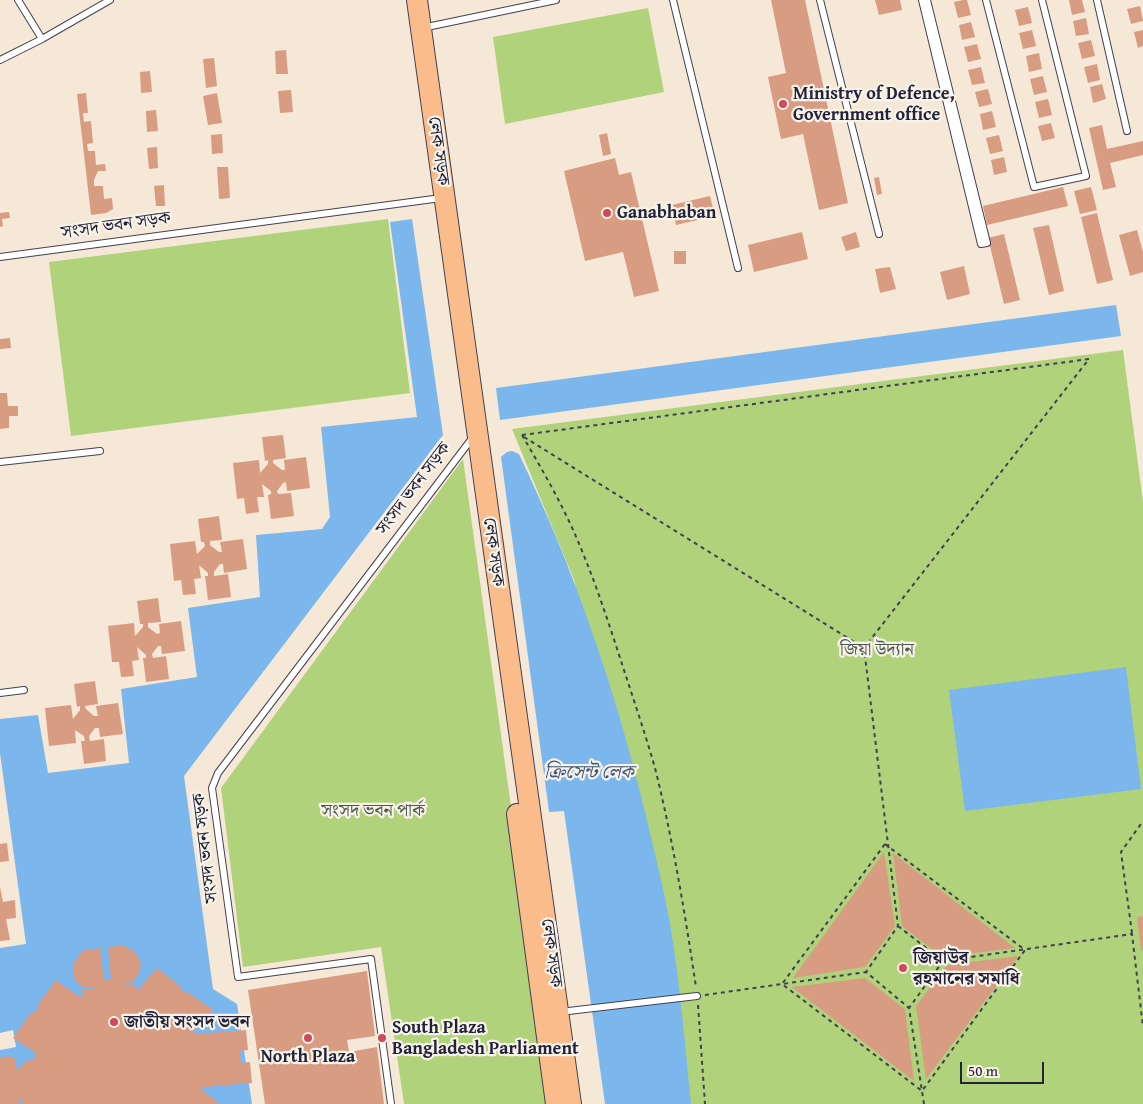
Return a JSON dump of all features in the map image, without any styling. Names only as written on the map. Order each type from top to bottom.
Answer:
[{"type":"main road","points":[[407,0],[439,198]]},
{"type":"main road","name":"লেক সড়ক","points":[[417,0],[439,198],[472,439],[572,1104]]},
{"type":"main road","points":[[472,439],[556,1104]]},
{"type":"lane","points":[[18,0],[42,39]]},
{"type":"lane","points":[[0,60],[42,39],[110,0]]},
{"type":"lane","points":[[421,28],[556,0]]},
{"type":"lane","points":[[673,0],[738,268]]},
{"type":"lane","points":[[820,0],[879,234]]},
{"type":"lane","points":[[922,0],[981,244],[986,243],[927,0]]},
{"type":"lane","points":[[986,0],[1034,187],[1086,176],[1042,0]]},
{"type":"lane","points":[[1097,0],[1127,130]]},
{"type":"lane","name":"সংসদ ভবন সড়ক","points":[[0,257],[439,198]]},
{"type":"lane","name":"সংসদ ভবন সড়ক","points":[[391,1104],[371,959],[238,977],[212,788],[218,772],[472,439]]},
{"type":"lane","points":[[0,462],[100,451]]},
{"type":"lane","points":[[0,693],[24,690]]},
{"type":"lane","points":[[559,1012],[697,996]]},
{"type":"path","points":[[522,436],[1089,359],[864,648],[898,926],[866,972],[697,996]]},
{"type":"path","points":[[522,436],[864,648]]},
{"type":"path","points":[[522,436],[553,488],[580,546],[616,644],[654,768],[682,896],[697,996],[705,1104]]},
{"type":"path","points":[[1143,821],[1121,852],[1143,1027]]},
{"type":"path","points":[[782,984],[885,844],[1025,950]]},
{"type":"path","points":[[898,926],[943,961],[1132,934]]},
{"type":"path","points":[[922,1091],[1025,950]]},
{"type":"path","points":[[909,1008],[943,961]]},
{"type":"path","points":[[866,972],[909,1008],[924,1104]]},
{"type":"path","points":[[782,984],[922,1091]]},
{"type":"green space","points":[[648,8],[664,92],[505,124],[493,37]]},
{"type":"green space","points":[[388,219],[410,393],[71,436],[49,262]]},
{"type":"green space","name":"জিয়া উদ্যান","points":[[1123,350],[1143,502],[1143,1104],[690,1104],[574,580],[512,429]]},
{"type":"green space","name":"সংসদ ভবন পার্ক","points":[[463,459],[552,1104],[404,1104],[381,947],[243,967],[221,788]]},
{"type":"water","points":[[412,219],[443,435],[184,776],[213,989],[237,1004],[252,1104],[0,1104],[0,948],[26,944],[0,753],[0,719],[38,715],[48,773],[129,763],[121,689],[197,677],[188,608],[260,597],[256,535],[322,529],[330,517],[321,427],[417,417],[390,222]]},
{"type":"water","points":[[1116,305],[1121,336],[500,420],[496,388]]},
{"type":"water","name":"ক্রিসেন্ট লেক","points":[[512,451],[519,454],[576,588],[608,680],[635,773],[665,898],[674,946],[691,1104],[605,1104],[564,811],[549,812],[501,457],[507,452]]},
{"type":"water","points":[[1126,667],[1141,789],[965,811],[949,690]]},
{"type":"pier","points":[[13,1030],[16,1047],[0,1050],[0,1033]]},
{"type":"building","points":[[771,0],[805,0],[848,203],[819,210],[803,134],[781,139],[768,77],[786,73]]},
{"type":"building","points":[[875,0],[900,0],[902,10],[879,15]]},
{"type":"building","points":[[967,0],[971,15],[958,18],[954,2]]},
{"type":"building","points":[[1069,0],[1082,0],[1085,12],[1072,15]]},
{"type":"building","points":[[1140,6],[1143,21],[1131,24],[1127,9]]},
{"type":"building","points":[[1028,7],[1032,23],[1019,26],[1015,10]]},
{"type":"building","points":[[1086,18],[1089,34],[1076,36],[1073,21]]},
{"type":"building","points":[[971,22],[975,37],[962,40],[959,25]]},
{"type":"building","points":[[1032,30],[1036,46],[1023,49],[1019,33]]},
{"type":"building","points":[[1143,30],[1143,46],[1138,48],[1134,32]]},
{"type":"building","points":[[1091,40],[1095,56],[1082,59],[1078,43]]},
{"type":"building","points":[[977,44],[981,59],[968,62],[964,47]]},
{"type":"building","points":[[286,50],[288,74],[276,74],[275,51]]},
{"type":"building","points":[[1039,53],[1042,69],[1029,72],[1026,56]]},
{"type":"building","points":[[214,58],[217,86],[206,88],[203,59]]},
{"type":"building","points":[[1097,64],[1100,80],[1088,83],[1084,67]]},
{"type":"building","points":[[981,67],[985,83],[972,85],[968,70]]},
{"type":"building","points":[[150,71],[152,92],[141,93],[140,72]]},
{"type":"building","points":[[1043,76],[1047,92],[1034,95],[1030,79]]},
{"type":"building","points":[[1102,84],[1106,99],[1093,103],[1090,87]]},
{"type":"building","points":[[988,89],[992,104],[979,107],[975,92]]},
{"type":"building","points":[[291,90],[293,112],[280,113],[278,91]]},
{"type":"building","points":[[86,93],[88,113],[83,113],[84,122],[91,121],[93,143],[87,144],[88,151],[95,151],[96,165],[105,164],[106,171],[98,171],[94,180],[94,186],[103,186],[104,199],[112,198],[113,209],[106,213],[91,215],[77,94]]},
{"type":"building","points":[[217,93],[222,123],[208,125],[203,96]]},
{"type":"building","points":[[1048,99],[1052,115],[1039,118],[1035,102]]},
{"type":"building","points":[[156,110],[158,131],[147,132],[146,111]]},
{"type":"building","points":[[992,111],[996,127],[983,130],[980,114]]},
{"type":"building","points":[[1051,123],[1055,138],[1042,141],[1038,126]]},
{"type":"building","points":[[1102,125],[1107,149],[1143,141],[1143,155],[1110,163],[1116,187],[1103,190],[1089,128]]},
{"type":"building","points":[[607,133],[611,154],[603,156],[599,135]]},
{"type":"building","points":[[222,134],[223,153],[212,154],[211,135]]},
{"type":"building","points":[[999,135],[1003,151],[990,154],[986,138]]},
{"type":"building","points":[[157,147],[158,168],[149,169],[147,148]]},
{"type":"building","points":[[1004,157],[1007,172],[994,175],[991,160]]},
{"type":"building","name":"Ganabhaban","points":[[615,158],[619,175],[631,172],[659,291],[634,297],[623,252],[585,261],[564,171]]},
{"type":"building","points":[[217,167],[228,167],[230,198],[219,199]]},
{"type":"building","points":[[879,177],[882,194],[877,195],[874,178]]},
{"type":"building","points":[[164,185],[165,206],[156,206],[154,186]]},
{"type":"building","points":[[1063,187],[1068,206],[987,225],[983,206]]},
{"type":"building","points":[[1091,187],[1097,210],[1080,214],[1074,191]]},
{"type":"building","points":[[710,196],[715,216],[676,225],[672,205]]},
{"type":"building","points":[[9,212],[10,218],[2,219],[3,226],[0,227],[0,213]]},
{"type":"building","points":[[1097,213],[1113,280],[1097,284],[1081,217]]},
{"type":"building","points":[[1049,225],[1064,291],[1049,295],[1033,228]]},
{"type":"building","points":[[1137,230],[1143,252],[1143,272],[1130,276],[1119,235]]},
{"type":"building","points":[[802,232],[808,259],[754,272],[748,245]]},
{"type":"building","points":[[856,232],[860,247],[846,251],[841,237]]},
{"type":"building","points":[[1004,234],[1020,300],[1004,304],[988,238]]},
{"type":"building","points":[[674,251],[686,251],[686,264],[674,264]]},
{"type":"building","points":[[964,266],[970,294],[947,300],[940,272]]},
{"type":"building","points":[[890,267],[896,289],[880,293],[875,269]]},
{"type":"building","points":[[10,338],[11,348],[0,349],[0,339]]},
{"type":"building","points":[[0,393],[7,393],[8,406],[18,406],[18,416],[9,416],[9,428],[0,429]]},
{"type":"building","points":[[283,435],[286,458],[273,460],[273,463],[282,470],[285,470],[284,460],[306,457],[310,488],[287,491],[286,482],[283,483],[277,491],[278,494],[291,493],[294,516],[271,519],[268,495],[271,494],[271,491],[262,484],[264,497],[257,497],[259,512],[246,514],[244,498],[237,499],[233,463],[259,460],[260,473],[268,464],[268,460],[265,461],[262,437]]},
{"type":"building","points":[[219,516],[222,540],[210,541],[210,545],[219,552],[222,552],[220,542],[243,539],[247,569],[224,573],[223,564],[220,564],[214,572],[214,576],[228,574],[231,597],[208,600],[205,576],[208,576],[208,573],[199,565],[201,578],[194,579],[196,594],[183,595],[181,580],[174,581],[170,544],[195,541],[197,554],[205,546],[204,542],[201,542],[198,519]]},
{"type":"building","points":[[158,598],[161,622],[148,623],[148,627],[157,634],[160,633],[159,624],[181,621],[185,651],[162,654],[161,646],[158,646],[152,654],[153,658],[166,656],[169,679],[146,682],[143,658],[146,658],[146,655],[137,647],[139,660],[132,661],[134,676],[121,677],[119,662],[112,662],[108,626],[134,623],[135,636],[143,627],[143,624],[140,624],[137,601]]},
{"type":"building","points":[[95,681],[98,704],[85,706],[86,709],[94,716],[98,716],[96,706],[118,703],[123,734],[100,737],[99,728],[95,728],[89,736],[90,741],[104,739],[106,761],[84,764],[81,741],[85,741],[84,736],[75,730],[76,743],[49,746],[45,708],[71,705],[73,719],[80,710],[80,706],[77,707],[74,684]]},
{"type":"building","points":[[7,843],[9,861],[0,862],[0,844]]},
{"type":"building","points":[[884,852],[895,926],[865,967],[793,978]]},
{"type":"building","points":[[893,853],[1015,948],[942,957],[902,926]]},
{"type":"building","points":[[0,887],[3,902],[15,900],[16,918],[6,919],[10,940],[0,941]]},
{"type":"building","points":[[1143,916],[1143,950],[1141,950],[1137,917]]},
{"type":"building","name":"জাতীয় সংসদ ভবন","points":[[125,946],[136,953],[141,963],[138,975],[133,981],[123,985],[135,984],[135,990],[138,990],[157,968],[179,985],[183,992],[189,993],[213,1010],[193,1032],[196,1034],[246,1030],[248,1050],[239,1051],[241,1063],[250,1062],[252,1083],[204,1087],[201,1089],[220,1104],[24,1104],[18,1097],[20,1104],[0,1104],[0,1058],[10,1056],[14,1058],[17,1071],[25,1062],[36,1058],[36,1053],[13,1038],[31,1013],[37,1011],[39,1003],[56,980],[80,997],[83,996],[82,990],[93,988],[81,986],[73,974],[73,964],[81,953],[85,950],[100,948],[104,980],[111,979],[108,947]]},
{"type":"building","points":[[1019,956],[926,1079],[916,1006],[947,965]]},
{"type":"building","name":"North Plaza","points":[[367,971],[375,1036],[347,1040],[349,1052],[377,1047],[384,1104],[265,1104],[248,990]]},
{"type":"building","points":[[865,978],[905,1009],[914,1081],[792,987]]},
{"type":"place","name":"Ministry of Defence, Government office","points":[[783,104]]},
{"type":"place","name":"Ganabhaban","points":[[607,213]]},
{"type":"place","name":"জিয়াউর রহমানের সমাধি","points":[[903,968]]},
{"type":"place","name":"জাতীয় সংসদ ভবন","points":[[114,1022]]},
{"type":"place","name":"North Plaza","points":[[308,1038]]},
{"type":"place","name":"South Plaza Bangladesh Parliament","points":[[382,1038]]}]
